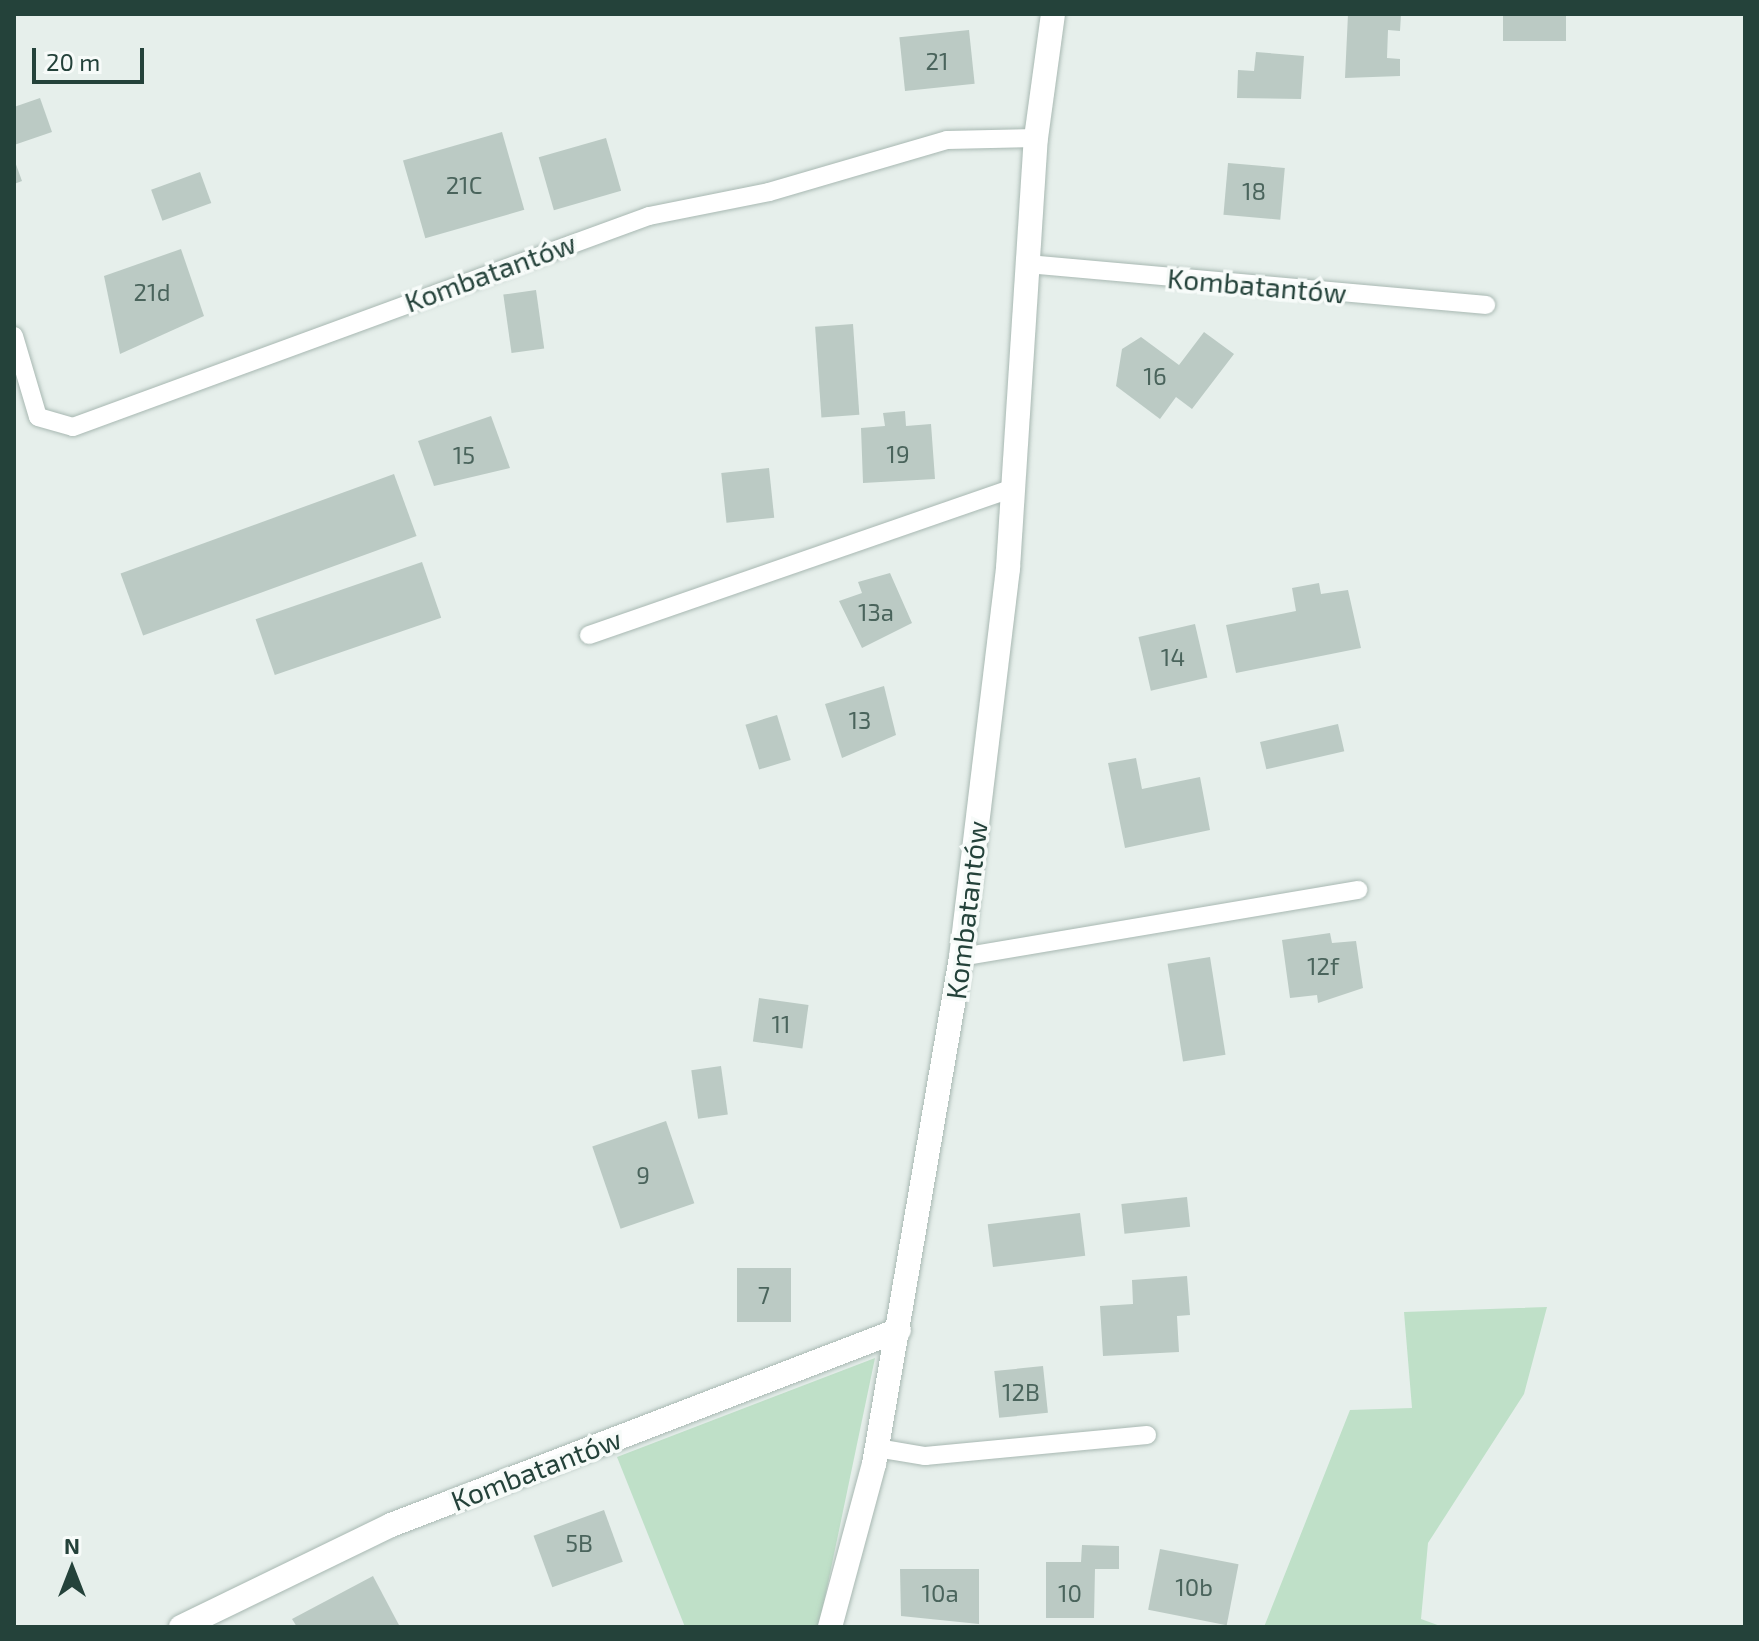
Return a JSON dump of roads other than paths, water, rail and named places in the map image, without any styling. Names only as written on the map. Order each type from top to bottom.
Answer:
[{"type":"street","name":"Kombatantów","points":[[830,1627],[877,1448],[961,957],[1014,488],[1036,138],[1053,14]]},
{"type":"street","name":"Kombatantów","points":[[181,1627],[391,1525],[899,1330]]},
{"type":"lane","name":"Kombatantów","points":[[14,336],[38,417],[73,427],[649,216],[769,192],[947,140],[1036,138]]},
{"type":"lane","name":"Kombatantów","points":[[1028,264],[1486,305]]},
{"type":"lane","points":[[589,635],[1014,488]]},
{"type":"lane","points":[[961,957],[1358,890]]},
{"type":"lane","points":[[877,1448],[925,1456],[1147,1435]]}]
